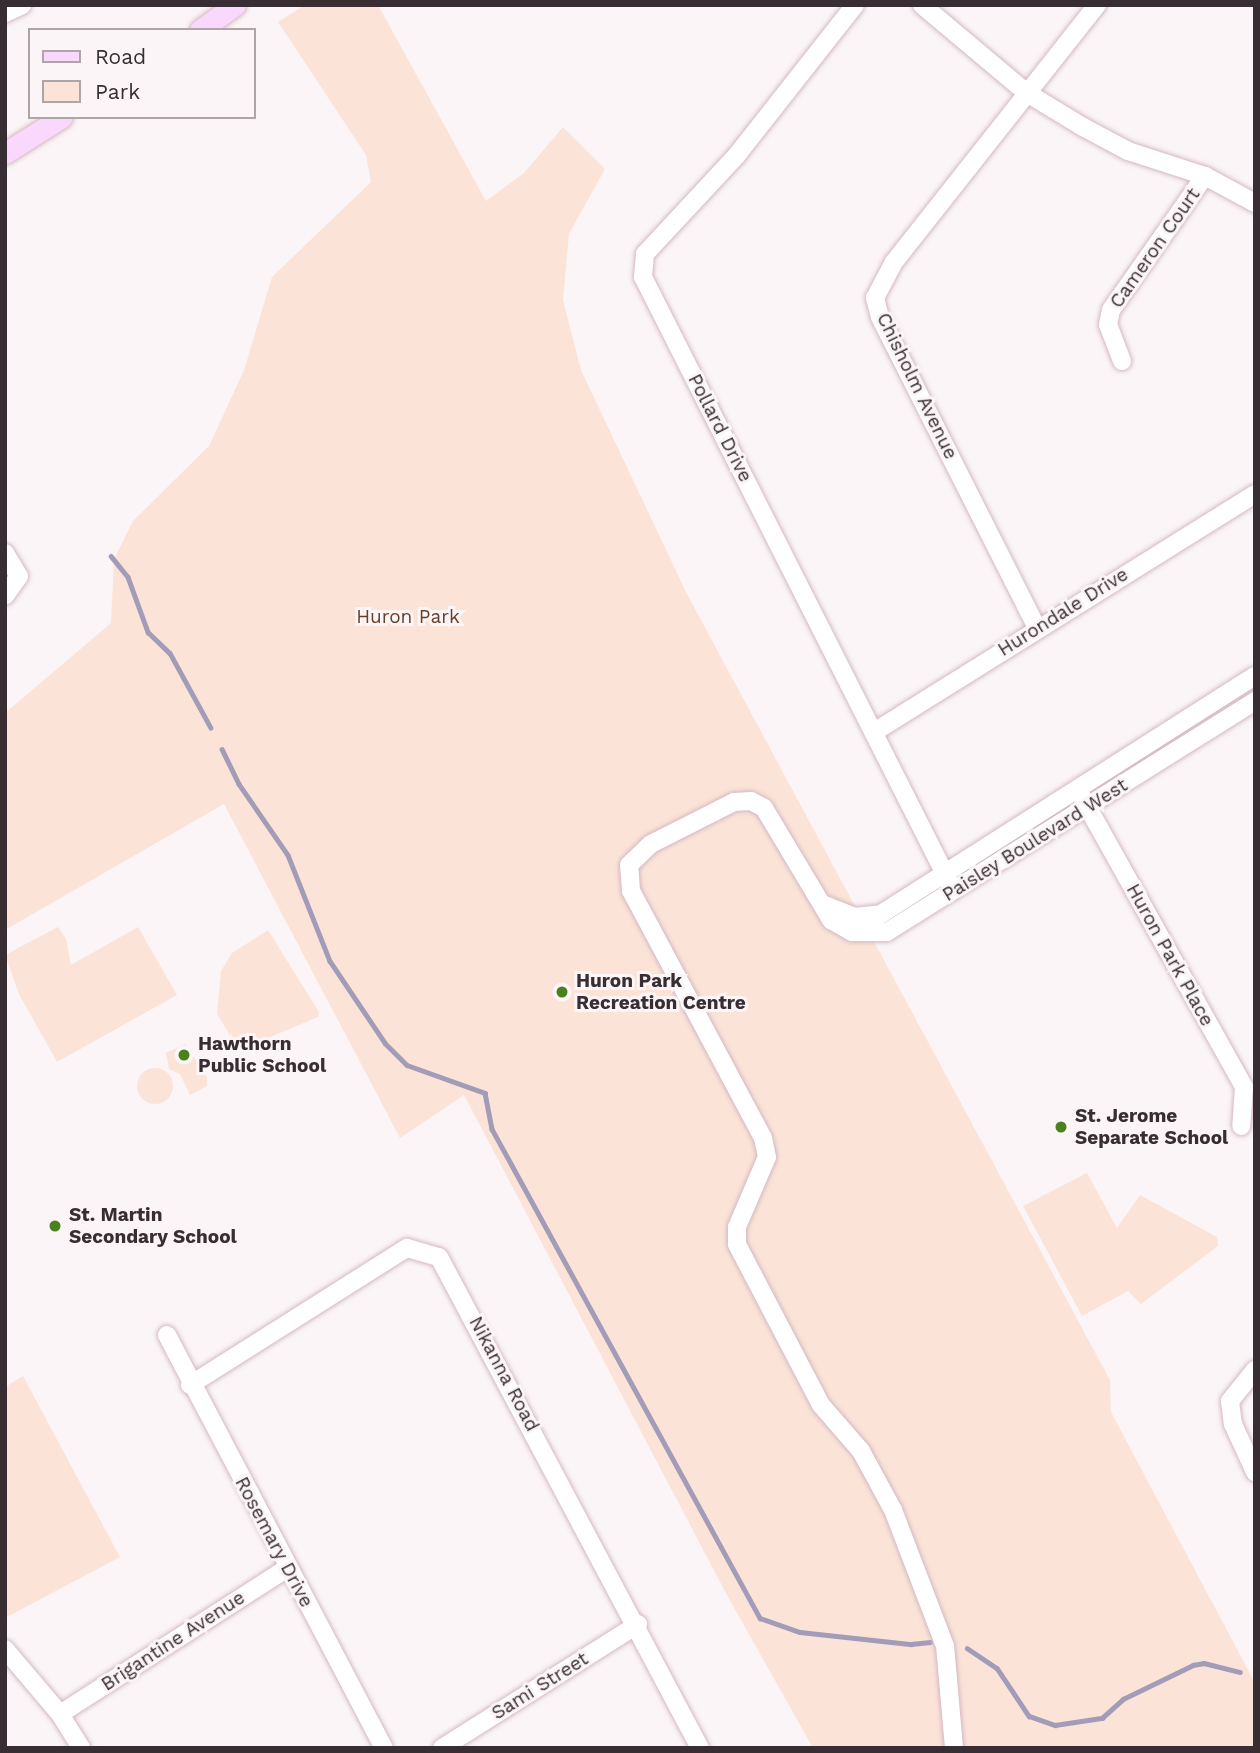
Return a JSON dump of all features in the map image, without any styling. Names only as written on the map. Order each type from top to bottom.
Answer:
[{"type":"main road","points":[[203,28],[235,5]]},
{"type":"main road","points":[[5,153],[59,119]]},
{"type":"street","points":[[5,13],[22,5]]},
{"type":"street","name":"Pollard Drive","points":[[855,5],[737,155],[645,254],[643,277],[954,890]]},
{"type":"street","points":[[922,5],[1027,93],[1128,151],[1205,176],[1255,202]]},
{"type":"street","points":[[1027,93],[1097,5]]},
{"type":"street","name":"Chisholm Avenue","points":[[1027,93],[894,262],[876,298],[880,317],[1037,628]]},
{"type":"street","name":"Cameron Court","points":[[1122,361],[1108,325],[1111,310],[1205,176]]},
{"type":"street","name":"Hurondale Drive","points":[[874,732],[1255,494]]},
{"type":"street","points":[[5,553],[19,576],[5,596]]},
{"type":"street","name":"Paisley Boulevard West","points":[[816,900],[844,914],[873,917],[1255,676]]},
{"type":"street","name":"Paisley Boulevard West","points":[[954,1748],[945,1646],[893,1510],[861,1451],[821,1405],[737,1244],[737,1227],[767,1157],[763,1138],[631,891],[626,873],[642,849],[743,799],[764,808],[816,900],[838,925],[873,934],[899,926],[1255,701]]},
{"type":"street","name":"Huron Park Place","points":[[1077,788],[1244,1087],[1241,1126]]},
{"type":"street","name":"Nikanna Road","points":[[190,1385],[407,1248],[428,1251],[439,1257],[638,1624],[700,1748]]},
{"type":"street","name":"Rosemary Drive","points":[[167,1335],[190,1385],[384,1748]]},
{"type":"street","points":[[1255,1370],[1230,1401],[1233,1424],[1255,1472]]},
{"type":"street","name":"Brigantine Avenue","points":[[60,1714],[287,1568]]},
{"type":"street","name":"Sami Street","points":[[442,1748],[638,1624]]},
{"type":"street","points":[[5,1649],[60,1714],[81,1748]]},
{"type":"green space","name":"Huron Park","points":[[305,5],[378,5],[486,201],[524,173],[563,127],[605,169],[569,234],[563,300],[581,370],[687,594],[1110,1380],[1111,1412],[1255,1683],[1255,1748],[813,1748],[729,1599],[464,1095],[400,1138],[224,804],[5,930],[5,713],[111,623],[114,559],[133,521],[209,446],[244,370],[272,277],[371,182],[366,155],[278,22]]},
{"type":"green space","points":[[58,927],[66,939],[71,965],[138,927],[177,995],[57,1062],[19,994],[5,955]]},
{"type":"green space","points":[[268,930],[319,1012],[318,1017],[239,1050],[217,1014],[221,971],[232,953]]},
{"type":"green space","points":[[185,1044],[207,1077],[207,1086],[190,1095],[180,1074],[169,1069],[166,1053]]},
{"type":"green space","points":[[155,1068],[168,1073],[173,1086],[168,1099],[155,1104],[142,1099],[137,1086],[142,1073]]},
{"type":"green space","points":[[1087,1173],[1117,1228],[1140,1195],[1217,1237],[1218,1246],[1141,1304],[1128,1291],[1082,1316],[1023,1206]]},
{"type":"green space","points":[[23,1376],[120,1557],[5,1618],[5,1387]]},
{"type":"waterway","points":[[111,556],[128,577],[148,632],[170,653],[211,728]]},
{"type":"waterway","points":[[222,749],[239,784],[288,855],[330,961],[385,1043],[407,1065],[485,1093],[492,1129],[760,1618],[800,1632],[911,1644],[930,1642]]},
{"type":"waterway","points":[[967,1648],[997,1668],[1029,1716],[1055,1725],[1102,1718],[1123,1699],[1193,1665],[1204,1663],[1240,1672]]},
{"type":"place","name":"Huron Park Recreation Centre","points":[[562,992]]},
{"type":"place","name":"Hawthorn Public School","points":[[184,1055]]},
{"type":"place","name":"St. Jerome Separate School","points":[[1061,1127]]},
{"type":"place","name":"St. Martin Secondary School","points":[[55,1226]]}]
